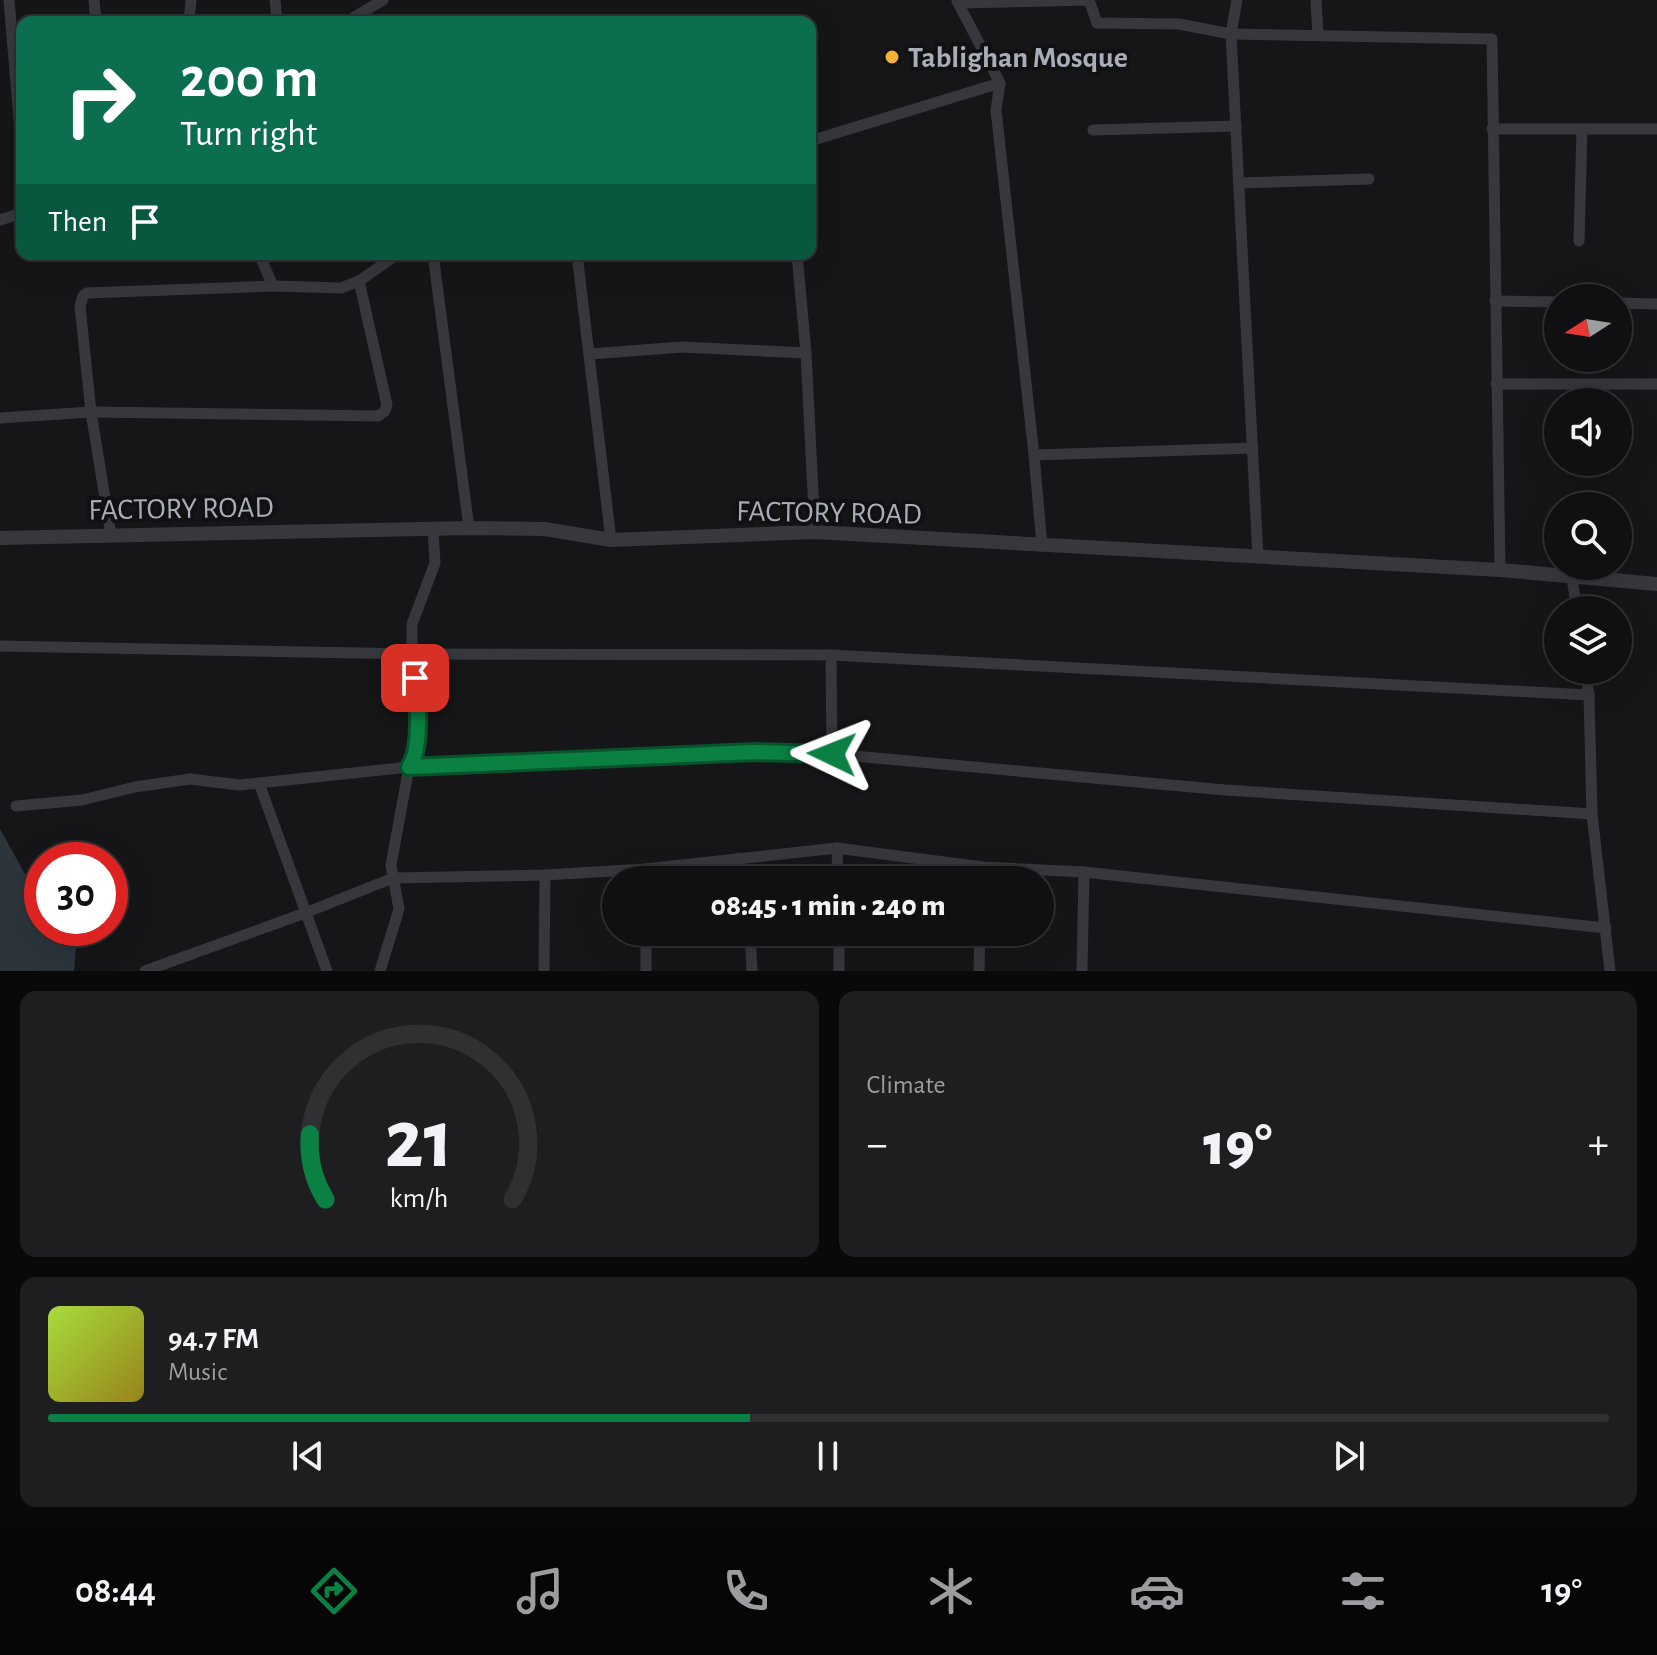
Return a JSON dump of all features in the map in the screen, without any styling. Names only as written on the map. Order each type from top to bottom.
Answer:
[{"type":"street","points":[[9,0],[16,84]]},
{"type":"street","points":[[356,16],[383,0]]},
{"type":"street","points":[[1042,546],[996,110],[1000,83],[957,2],[1089,0],[1097,23],[1179,24],[1231,34],[1492,39],[1500,570]]},
{"type":"street","points":[[1237,0],[1231,34],[1258,557]]},
{"type":"street","points":[[1316,0],[1318,35]]},
{"type":"street","points":[[816,139],[1000,83]]},
{"type":"street","points":[[1093,130],[1236,126]]},
{"type":"street","points":[[1492,129],[1657,129]]},
{"type":"street","points":[[1579,241],[1582,129]]},
{"type":"street","points":[[1239,183],[1369,179]]},
{"type":"street","points":[[262,260],[273,286]]},
{"type":"street","points":[[111,535],[91,412],[80,306],[83,296],[87,293],[273,286],[341,288],[359,281],[389,260]]},
{"type":"street","points":[[434,260],[469,528]]},
{"type":"street","points":[[578,260],[611,540]]},
{"type":"street","points":[[798,260],[806,353],[815,532]]},
{"type":"street","points":[[0,418],[91,412],[378,416],[387,405],[359,281]]},
{"type":"street","points":[[1495,301],[1544,302]]},
{"type":"street","points":[[1632,303],[1657,304]]},
{"type":"street","points":[[590,354],[682,347],[806,353]]},
{"type":"street","points":[[1496,384],[1657,384]]},
{"type":"street","points":[[1034,455],[1253,448]]},
{"type":"street","name":"FACTORY ROAD","points":[[0,538],[469,528],[545,529],[611,540],[815,532],[1544,575]]},
{"type":"street","points":[[380,971],[399,909],[393,878],[393,846],[409,767],[413,762],[418,702],[412,624],[435,563],[433,529]]},
{"type":"street","name":"FACTORY ROAD","points":[[1600,580],[1657,584]]},
{"type":"street","points":[[0,646],[412,654],[831,655],[1589,695]]},
{"type":"street","points":[[831,655],[832,754]]},
{"type":"street","points":[[1587,684],[1592,814],[1610,971]]},
{"type":"street","points":[[16,806],[82,800],[135,787],[190,779],[239,785],[409,767],[755,752],[832,754],[1225,790],[1592,814]]},
{"type":"street","points":[[259,783],[327,971]]},
{"type":"street","points":[[837,848],[838,866]]},
{"type":"street","points":[[692,866],[837,848],[974,866]]},
{"type":"street","points":[[739,858],[740,866]]},
{"type":"street","points":[[1054,871],[1606,928]]},
{"type":"street","points":[[1082,971],[1084,872]]},
{"type":"street","points":[[145,971],[393,878],[602,874]]},
{"type":"street","points":[[544,971],[545,875]]},
{"type":"street","points":[[646,946],[646,971]]},
{"type":"street","points":[[751,946],[752,971]]},
{"type":"street","points":[[839,946],[839,971]]},
{"type":"street","points":[[979,971],[980,946]]},
{"type":"shaded area","points":[[0,829],[24,872],[24,946],[76,946],[74,971],[0,971]]},
{"type":"place","name":"Tablighan Mosque","points":[[892,57]]},
{"type":"route","points":[[415,678],[417,731],[413,762],[409,767],[755,752],[832,754]]}]
